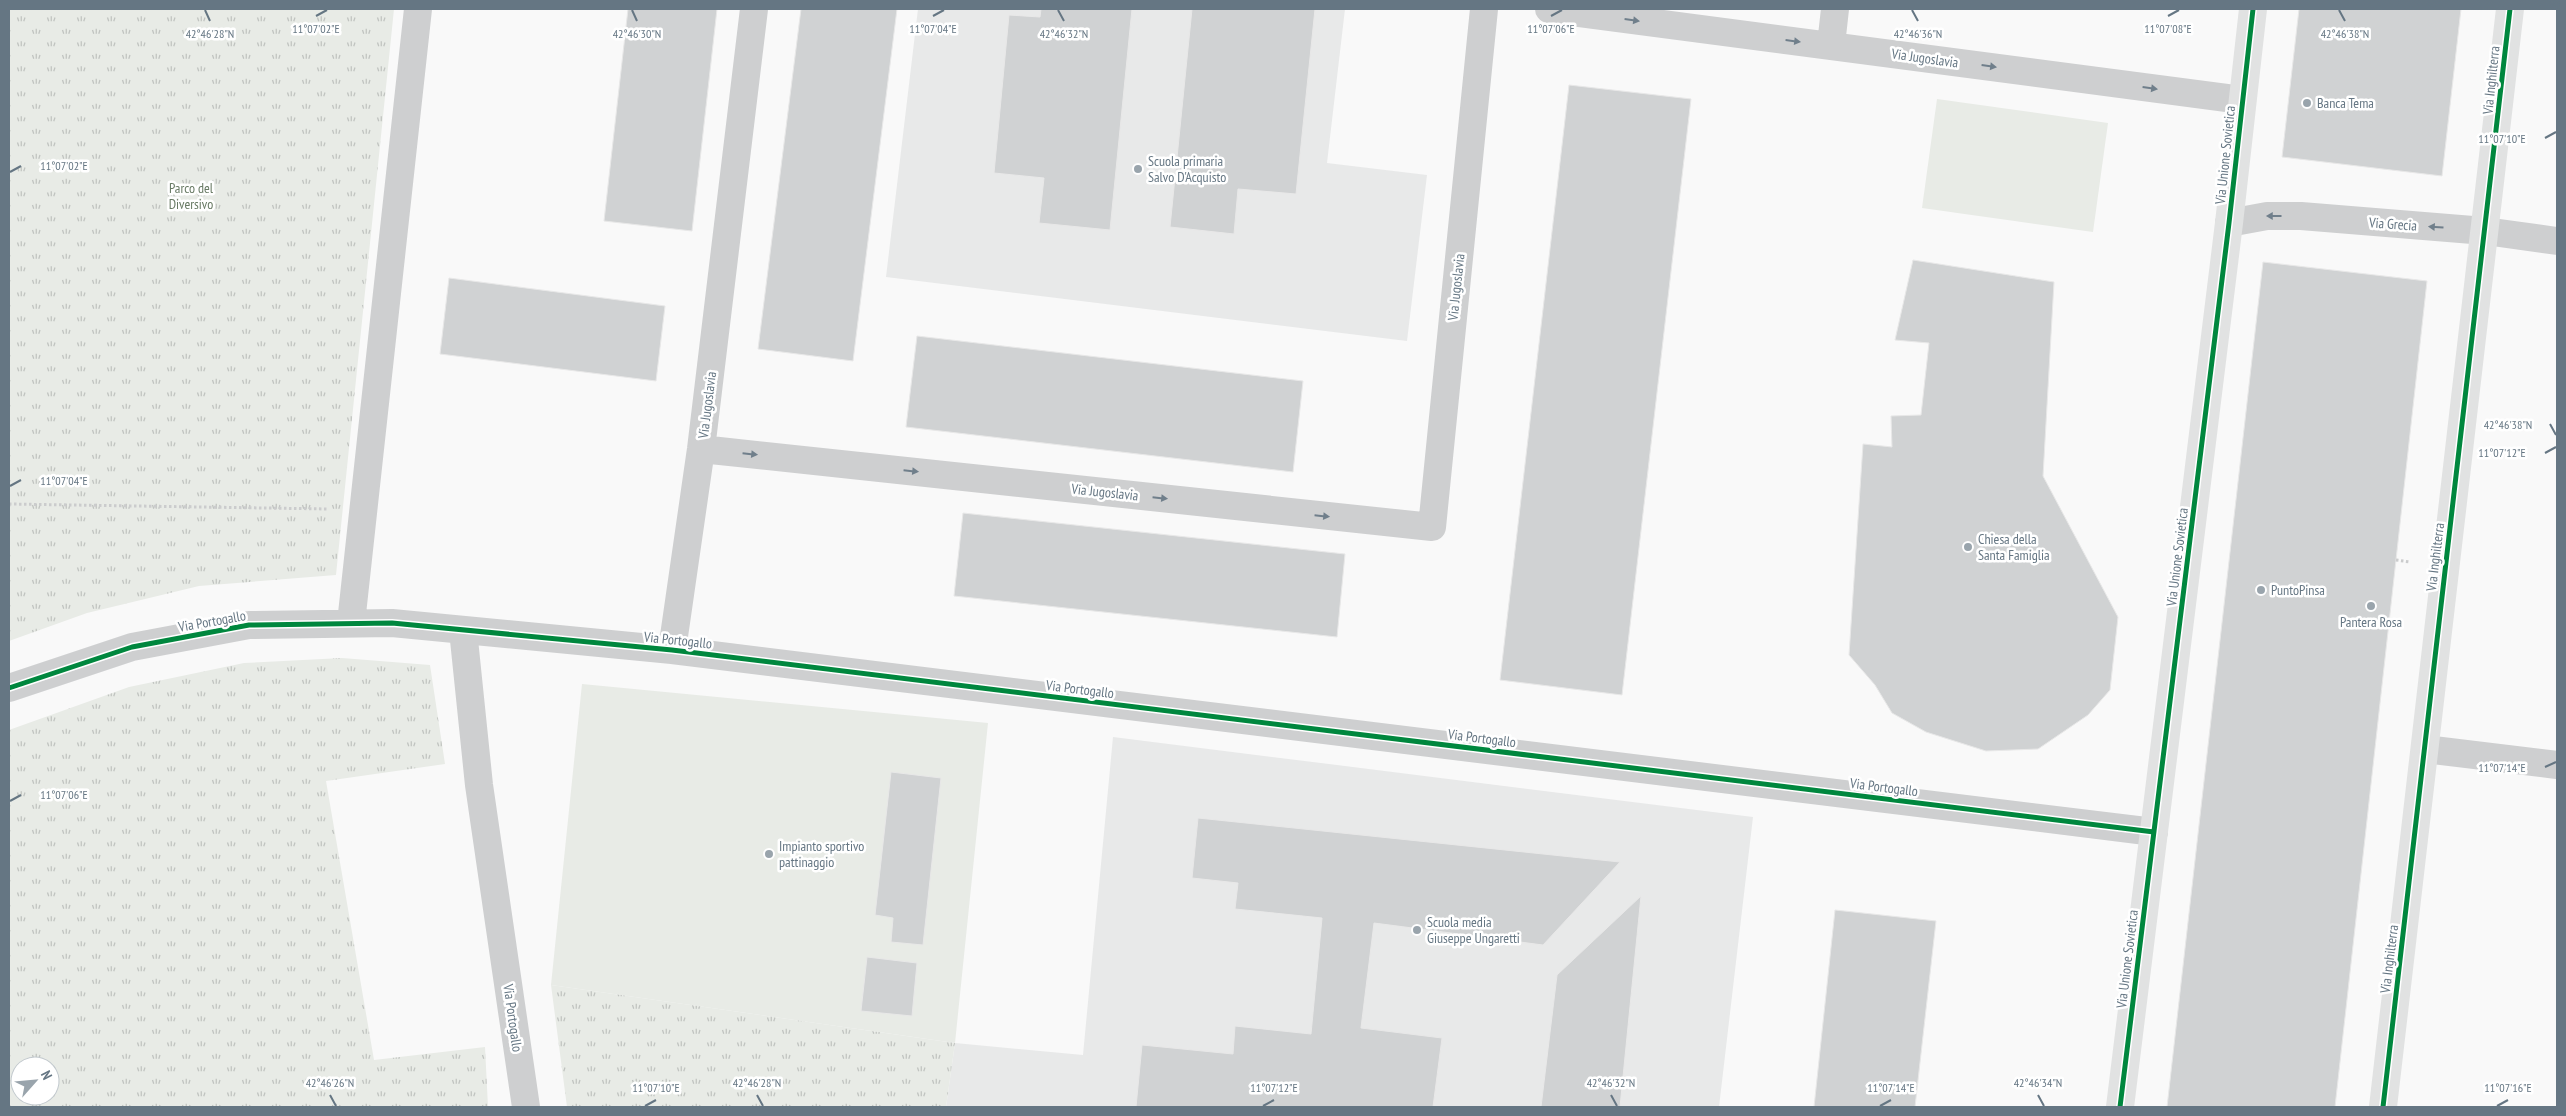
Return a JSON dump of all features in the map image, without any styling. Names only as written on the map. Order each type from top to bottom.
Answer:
[{"type":"main road","name":"Via Unione Sovietica","points":[[2120,1107],[2229,223],[2253,9]]},
{"type":"main road","name":"Via Inghilterra","points":[[2382,1107],[2510,9]]},
{"type":"street","points":[[351,623],[418,9]]},
{"type":"street","name":"Via Jugoslavia","points":[[754,9],[701,449],[1432,527],[1484,9]]},
{"type":"street","name":"Via Jugoslavia","points":[[1549,9],[2242,100]]},
{"type":"street","points":[[1831,45],[1835,9]]},
{"type":"street","name":"Via Grecia","points":[[2229,223],[2267,216],[2301,216],[2485,231],[2557,241]]},
{"type":"street","points":[[672,650],[701,449]]},
{"type":"street","name":"Via Portogallo","points":[[9,688],[142,645],[249,625],[392,623],[672,650],[2154,832]]},
{"type":"street","name":"Via Portogallo","points":[[463,630],[479,785],[526,1107]]},
{"type":"street","points":[[2425,749],[2557,765]]},
{"type":"path","points":[[9,504],[329,509]]},
{"type":"shaded area","name":"Scuola primaria Salvo D'Acquisto","points":[[918,9],[1345,9],[1327,163],[1427,175],[1407,341],[886,277]]},
{"type":"shaded area","name":"Scuola media Giuseppe Ungaretti","points":[[1113,737],[1753,817],[1719,1107],[946,1107],[955,1043],[1083,1055]]},
{"type":"green space","name":"Parco del Diversivo","points":[[9,9],[394,9],[336,575],[199,586],[87,613],[9,641]]},
{"type":"green space","points":[[1937,99],[2108,123],[2093,232],[1922,208]]},
{"type":"green space","points":[[342,658],[430,665],[445,764],[326,781],[374,1060],[485,1047],[488,1107],[9,1107],[9,730],[129,687],[244,663]]},
{"type":"green space","name":"Impianto sportivo pattinaggio","points":[[582,684],[988,723],[955,1043],[551,985]]},
{"type":"green space","points":[[551,985],[955,1043],[946,1107],[567,1107]]},
{"type":"building","points":[[628,9],[717,9],[692,231],[604,221]]},
{"type":"building","points":[[801,9],[897,9],[853,361],[758,349]]},
{"type":"building","points":[[1041,9],[1132,9],[1110,230],[1039,223],[1044,178],[994,173],[1009,15],[1040,17]]},
{"type":"building","points":[[1192,9],[1315,9],[1296,194],[1238,189],[1234,234],[1170,227]]},
{"type":"building","points":[[2299,9],[2461,9],[2442,176],[2282,157]]},
{"type":"building","points":[[1569,85],[1691,99],[1622,695],[1500,680]]},
{"type":"building","name":"Chiesa della Santa Famiglia","points":[[1913,260],[2054,282],[2043,476],[2118,617],[2110,690],[2088,715],[2038,749],[1986,751],[1926,732],[1892,713],[1875,685],[1849,655],[1863,444],[1892,447],[1891,416],[1921,415],[1929,343],[1895,340]]},
{"type":"building","points":[[2263,262],[2427,281],[2335,1107],[2167,1107]]},
{"type":"building","points":[[449,278],[665,306],[656,381],[440,354]]},
{"type":"building","points":[[917,336],[1303,381],[1293,472],[906,427]]},
{"type":"building","points":[[963,513],[1345,554],[1337,637],[954,596]]},
{"type":"building","points":[[891,772],[941,778],[923,945],[891,942],[893,918],[875,915]]},
{"type":"building","points":[[1198,818],[1620,862],[1543,945],[1374,923],[1361,1028],[1442,1038],[1433,1107],[1136,1107],[1142,1045],[1233,1054],[1235,1026],[1311,1034],[1322,918],[1235,909],[1238,883],[1192,878]]},
{"type":"building","points":[[1641,896],[1620,1107],[1541,1107],[1557,975]]},
{"type":"building","points":[[1835,910],[1936,921],[1915,1107],[1814,1107]]},
{"type":"building","points":[[867,957],[917,963],[912,1016],[861,1011]]},
{"type":"cycle path","points":[[2120,1107],[2229,223],[2253,9]]},
{"type":"cycle path","points":[[2383,1107],[2510,9]]},
{"type":"cycle path","points":[[9,688],[132,647],[249,625],[392,623],[672,650],[2154,832]]},
{"type":"place","name":"Banca Tema","points":[[2307,103]]},
{"type":"place","name":"Scuola primaria Salvo D'Acquisto","points":[[1138,169]]},
{"type":"place","name":"Chiesa della Santa Famiglia","points":[[1968,547]]},
{"type":"place","name":"PuntoPinsa","points":[[2261,590]]},
{"type":"place","name":"Pantera Rosa","points":[[2371,606]]},
{"type":"place","name":"Impianto sportivo pattinaggio","points":[[769,854]]},
{"type":"place","name":"Scuola media Giuseppe Ungaretti","points":[[1417,930]]}]
